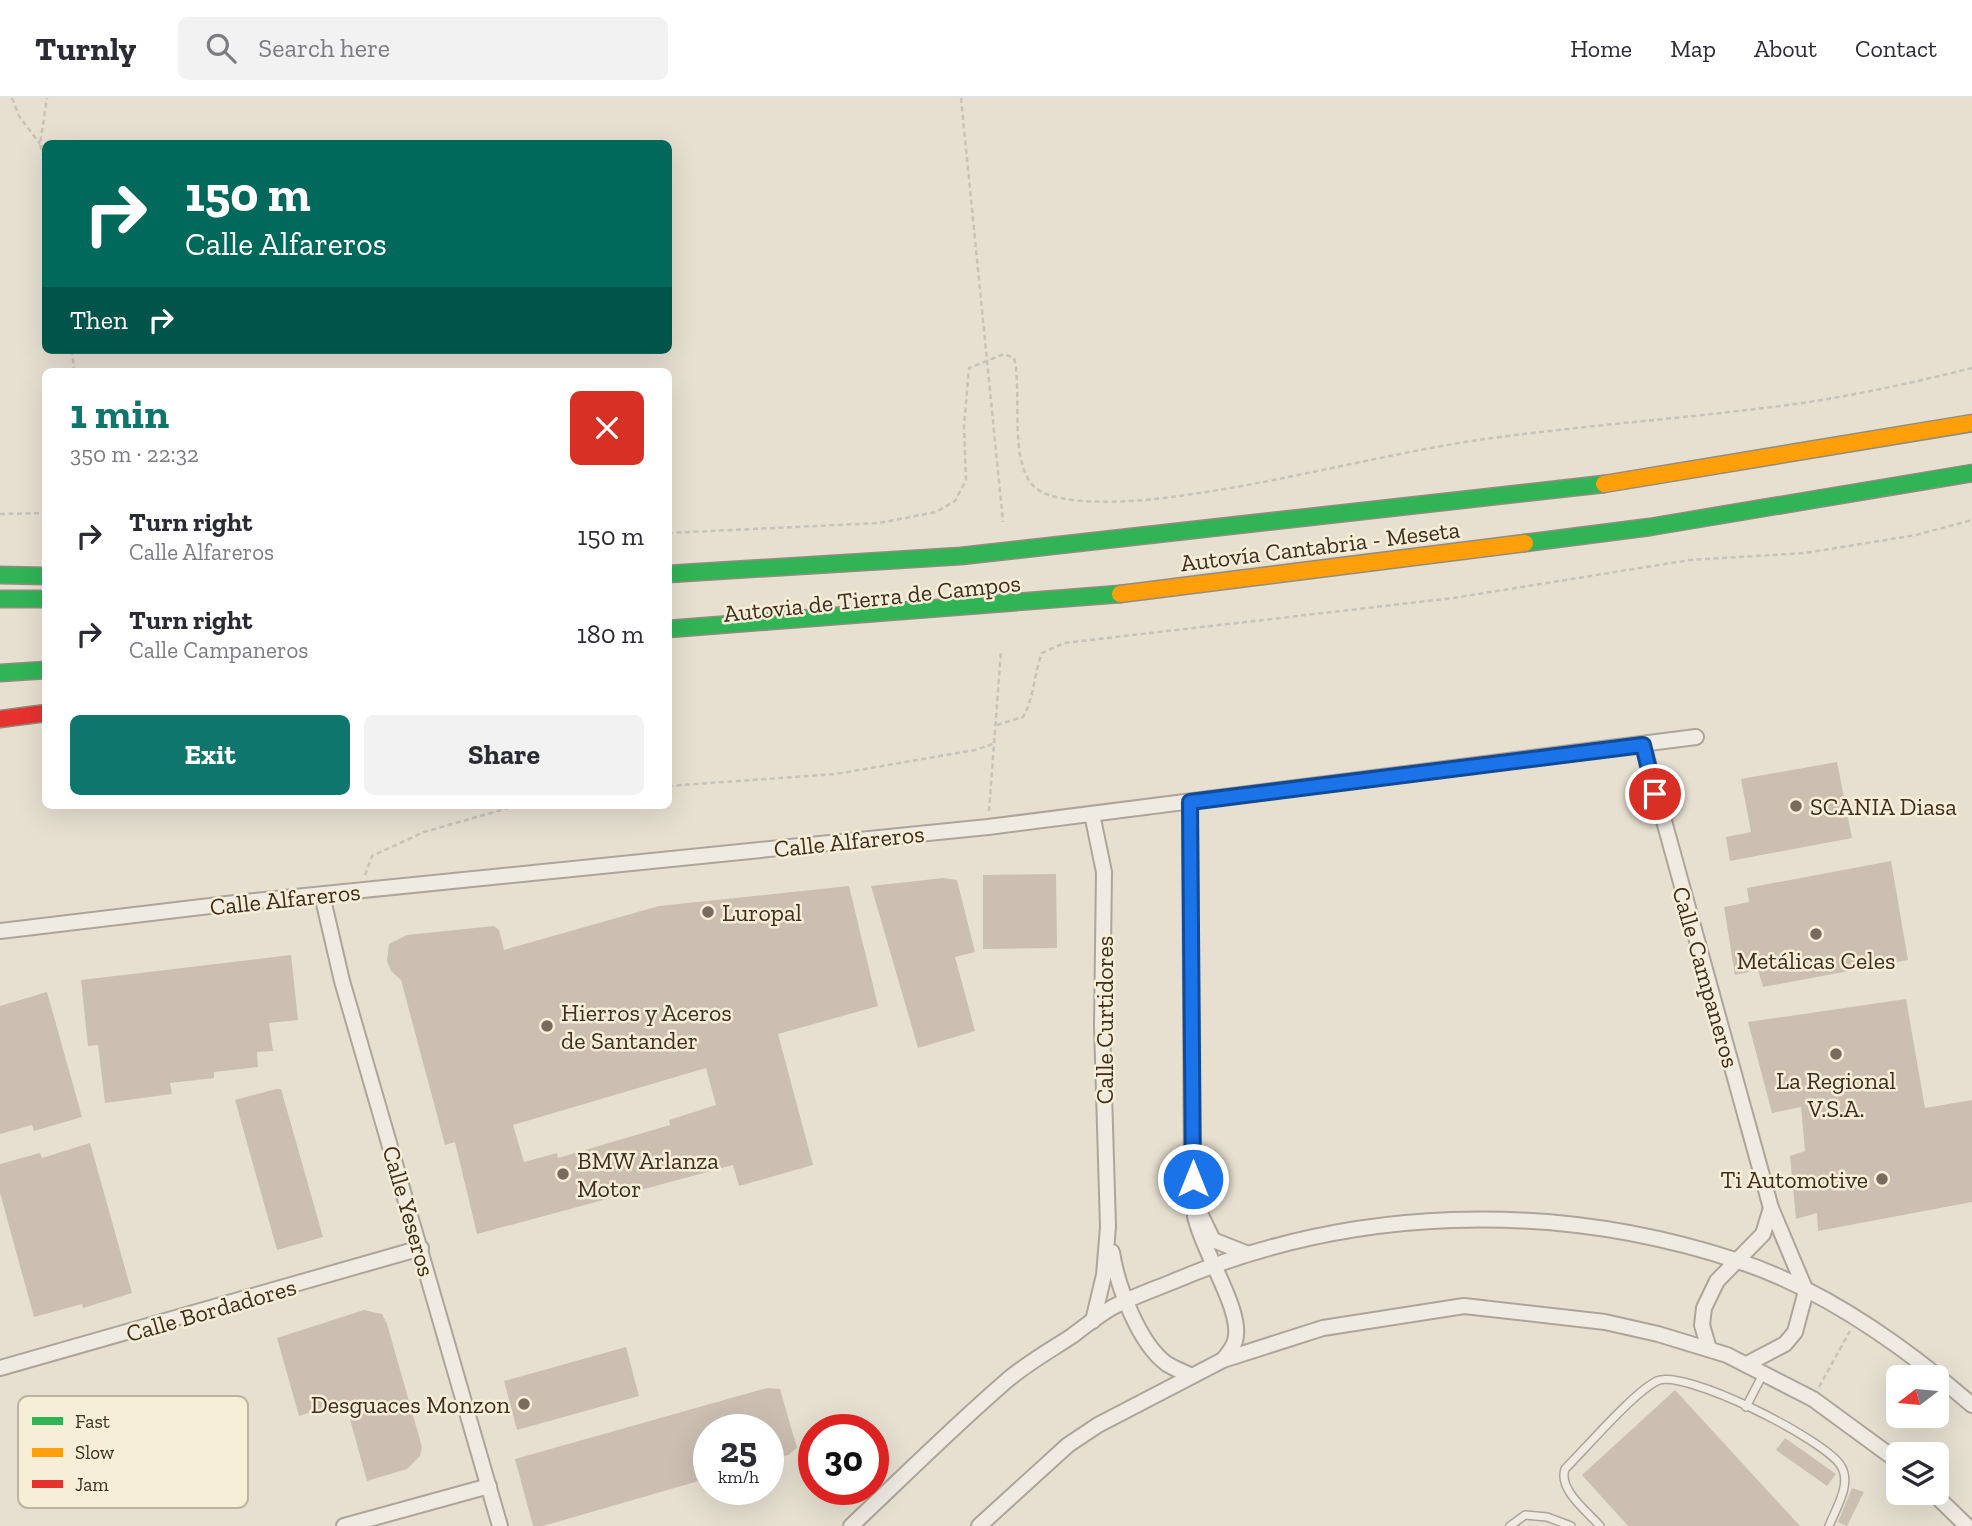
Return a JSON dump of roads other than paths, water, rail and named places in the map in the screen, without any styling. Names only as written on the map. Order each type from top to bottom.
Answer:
[{"type":"highway","name":"Autovía Cantabria - Meseta","points":[[672,574],[961,556],[1563,491],[1972,423]]},
{"type":"highway","name":"Autovía Cantabria - Meseta","points":[[672,629],[1081,598],[1650,527],[1972,473]]},
{"type":"highway","points":[[0,575],[42,576]]},
{"type":"highway","name":"Autovia de Tierra de Campos","points":[[672,643],[1081,598]]},
{"type":"highway","points":[[0,599],[42,599]]},
{"type":"highway","points":[[0,673],[42,670]]},
{"type":"highway","points":[[0,719],[42,714]]},
{"type":"street","name":"Calle Alfareros","points":[[0,931],[358,891],[988,827],[1696,737]]},
{"type":"street","name":"Calle Campaneros","points":[[1643,745],[1772,1208],[1806,1291]]},
{"type":"street","points":[[1190,802],[1192,1197],[1199,1236],[1233,1308],[1236,1324],[1234,1342],[1223,1360]]},
{"type":"street","name":"Calle Curtidores","points":[[1092,814],[1104,872],[1102,1026],[1108,1227],[1104,1275],[1093,1321]]},
{"type":"street","name":"Calle Yeseros","points":[[322,895],[342,981],[499,1526]]},
{"type":"street","points":[[1192,1197],[1213,1240],[1246,1253]]},
{"type":"street","points":[[1709,1349],[1702,1325],[1704,1308],[1717,1281],[1763,1234],[1772,1208]]},
{"type":"street","points":[[851,1526],[1006,1381],[1093,1321],[1126,1302],[1211,1265],[1246,1253],[1329,1233],[1462,1218],[1604,1226],[1736,1260],[1806,1291],[1857,1319],[1898,1346],[1972,1405]]},
{"type":"street","name":"Calle Curtidores","points":[[1108,1227],[1115,1275],[1147,1340],[1166,1363],[1192,1376]]},
{"type":"street","name":"Calle Bordadores","points":[[0,1368],[421,1248]]},
{"type":"street","points":[[1747,1364],[1785,1344],[1795,1332],[1806,1291]]},
{"type":"street","points":[[979,1526],[1068,1445],[1098,1425],[1223,1360],[1323,1328],[1465,1306],[1605,1322],[1709,1349],[1747,1364],[1813,1399],[1886,1452]]},
{"type":"street","points":[[344,1526],[489,1486]]},
{"type":"street","points":[[1945,1505],[1967,1526]]},
{"type":"lane","points":[[1746,1407],[1763,1373]]},
{"type":"lane","points":[[1600,1526],[1566,1486],[1563,1477],[1565,1469],[1642,1392],[1658,1381],[1681,1379],[1790,1428],[1840,1464],[1846,1482],[1829,1526]]},
{"type":"lane","points":[[1510,1526],[1525,1515],[1547,1517],[1571,1526]]},
{"type":"place","name":"SCANIA Diasa","points":[[1796,806]]},
{"type":"place","name":"Luropal","points":[[708,912]]},
{"type":"place","name":"Metálicas Celes","points":[[1816,934]]},
{"type":"place","name":"Hierros y Aceros de Santander","points":[[547,1026]]},
{"type":"place","name":"La Regional V.S.A.","points":[[1836,1054]]},
{"type":"place","name":"BMW Arlanza Motor","points":[[563,1174]]},
{"type":"place","name":"Ti Automotive","points":[[1882,1179]]},
{"type":"place","name":"Desguaces Monzon","points":[[524,1404]]}]
